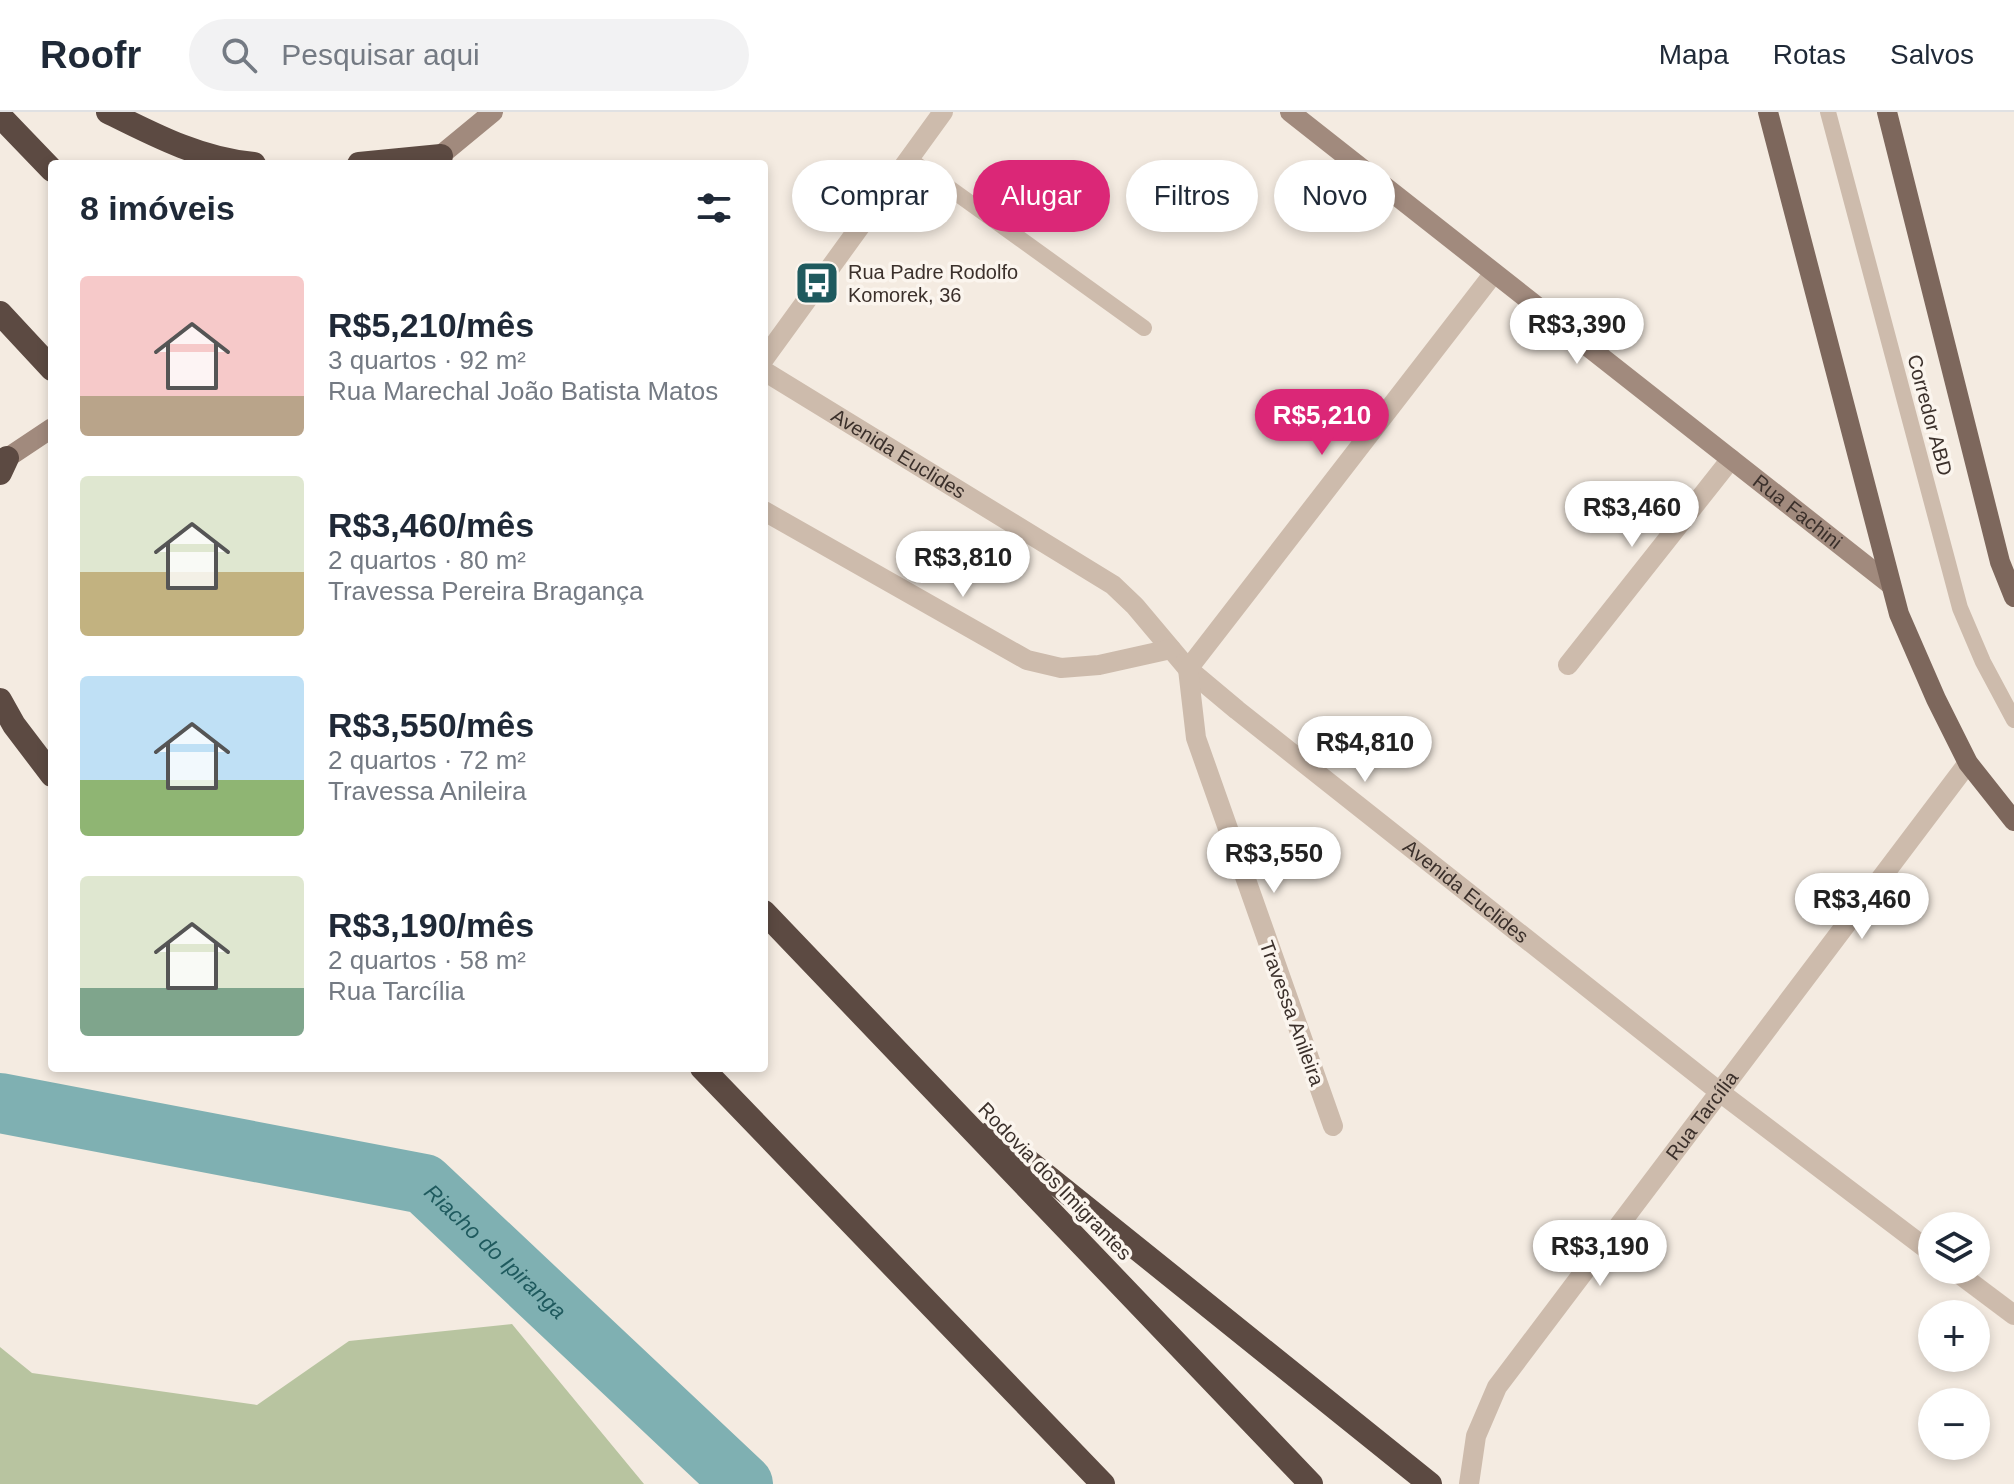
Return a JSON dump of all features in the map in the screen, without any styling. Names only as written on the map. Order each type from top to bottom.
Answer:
[{"type":"highway","points":[[108,112],[165,140],[227,160]]},
{"type":"highway","points":[[0,116],[48,166]]},
{"type":"highway","points":[[4,317],[48,365]]},
{"type":"highway","points":[[0,700],[14,725],[48,770]]},
{"type":"highway","name":"Rodovia dos Imigrantes","points":[[768,916],[1311,1484]]},
{"type":"highway","points":[[706,1072],[1103,1484]]},
{"type":"highway","points":[[919,1074],[1430,1484]]},
{"type":"main road","points":[[1768,112],[1899,614],[1968,763],[2014,821]]},
{"type":"main road","points":[[1887,112],[2000,562],[2014,597]]},
{"type":"street","points":[[442,160],[493,112]]},
{"type":"street","points":[[768,353],[943,112]]},
{"type":"street","name":"Rua Fachini","points":[[1290,112],[1891,585]]},
{"type":"street","points":[[1188,669],[1494,273]]},
{"type":"street","name":"Avenida Euclides","points":[[768,373],[1104,579],[1135,606],[1188,669],[1721,1093],[1918,1242]]},
{"type":"street","points":[[2,464],[48,431]]},
{"type":"street","points":[[1568,665],[1731,459]]},
{"type":"street","points":[[768,513],[1027,660],[1061,668],[1171,649]]},
{"type":"street","name":"Travessa Anileira","points":[[1188,669],[1196,738],[1333,1126]]},
{"type":"street","name":"Rua Tarcília","points":[[1469,1484],[1476,1436],[1497,1387],[1968,763]]},
{"type":"street","points":[[1973,1284],[2014,1315]]},
{"type":"lane","name":"Corredor ABD","points":[[1828,112],[1960,608],[1983,662],[2014,720]]},
{"type":"lane","points":[[909,159],[1144,328]]},
{"type":"green space","points":[[512,1324],[644,1484],[0,1484],[0,1347],[32,1373],[257,1405],[349,1341]]},
{"type":"waterway","name":"Riacho do Ipiranga","points":[[0,1103],[424,1184],[743,1484]]},
{"type":"place","name":"Rua Padre Rodolfo Komorek, 36","points":[[817,283]]}]
